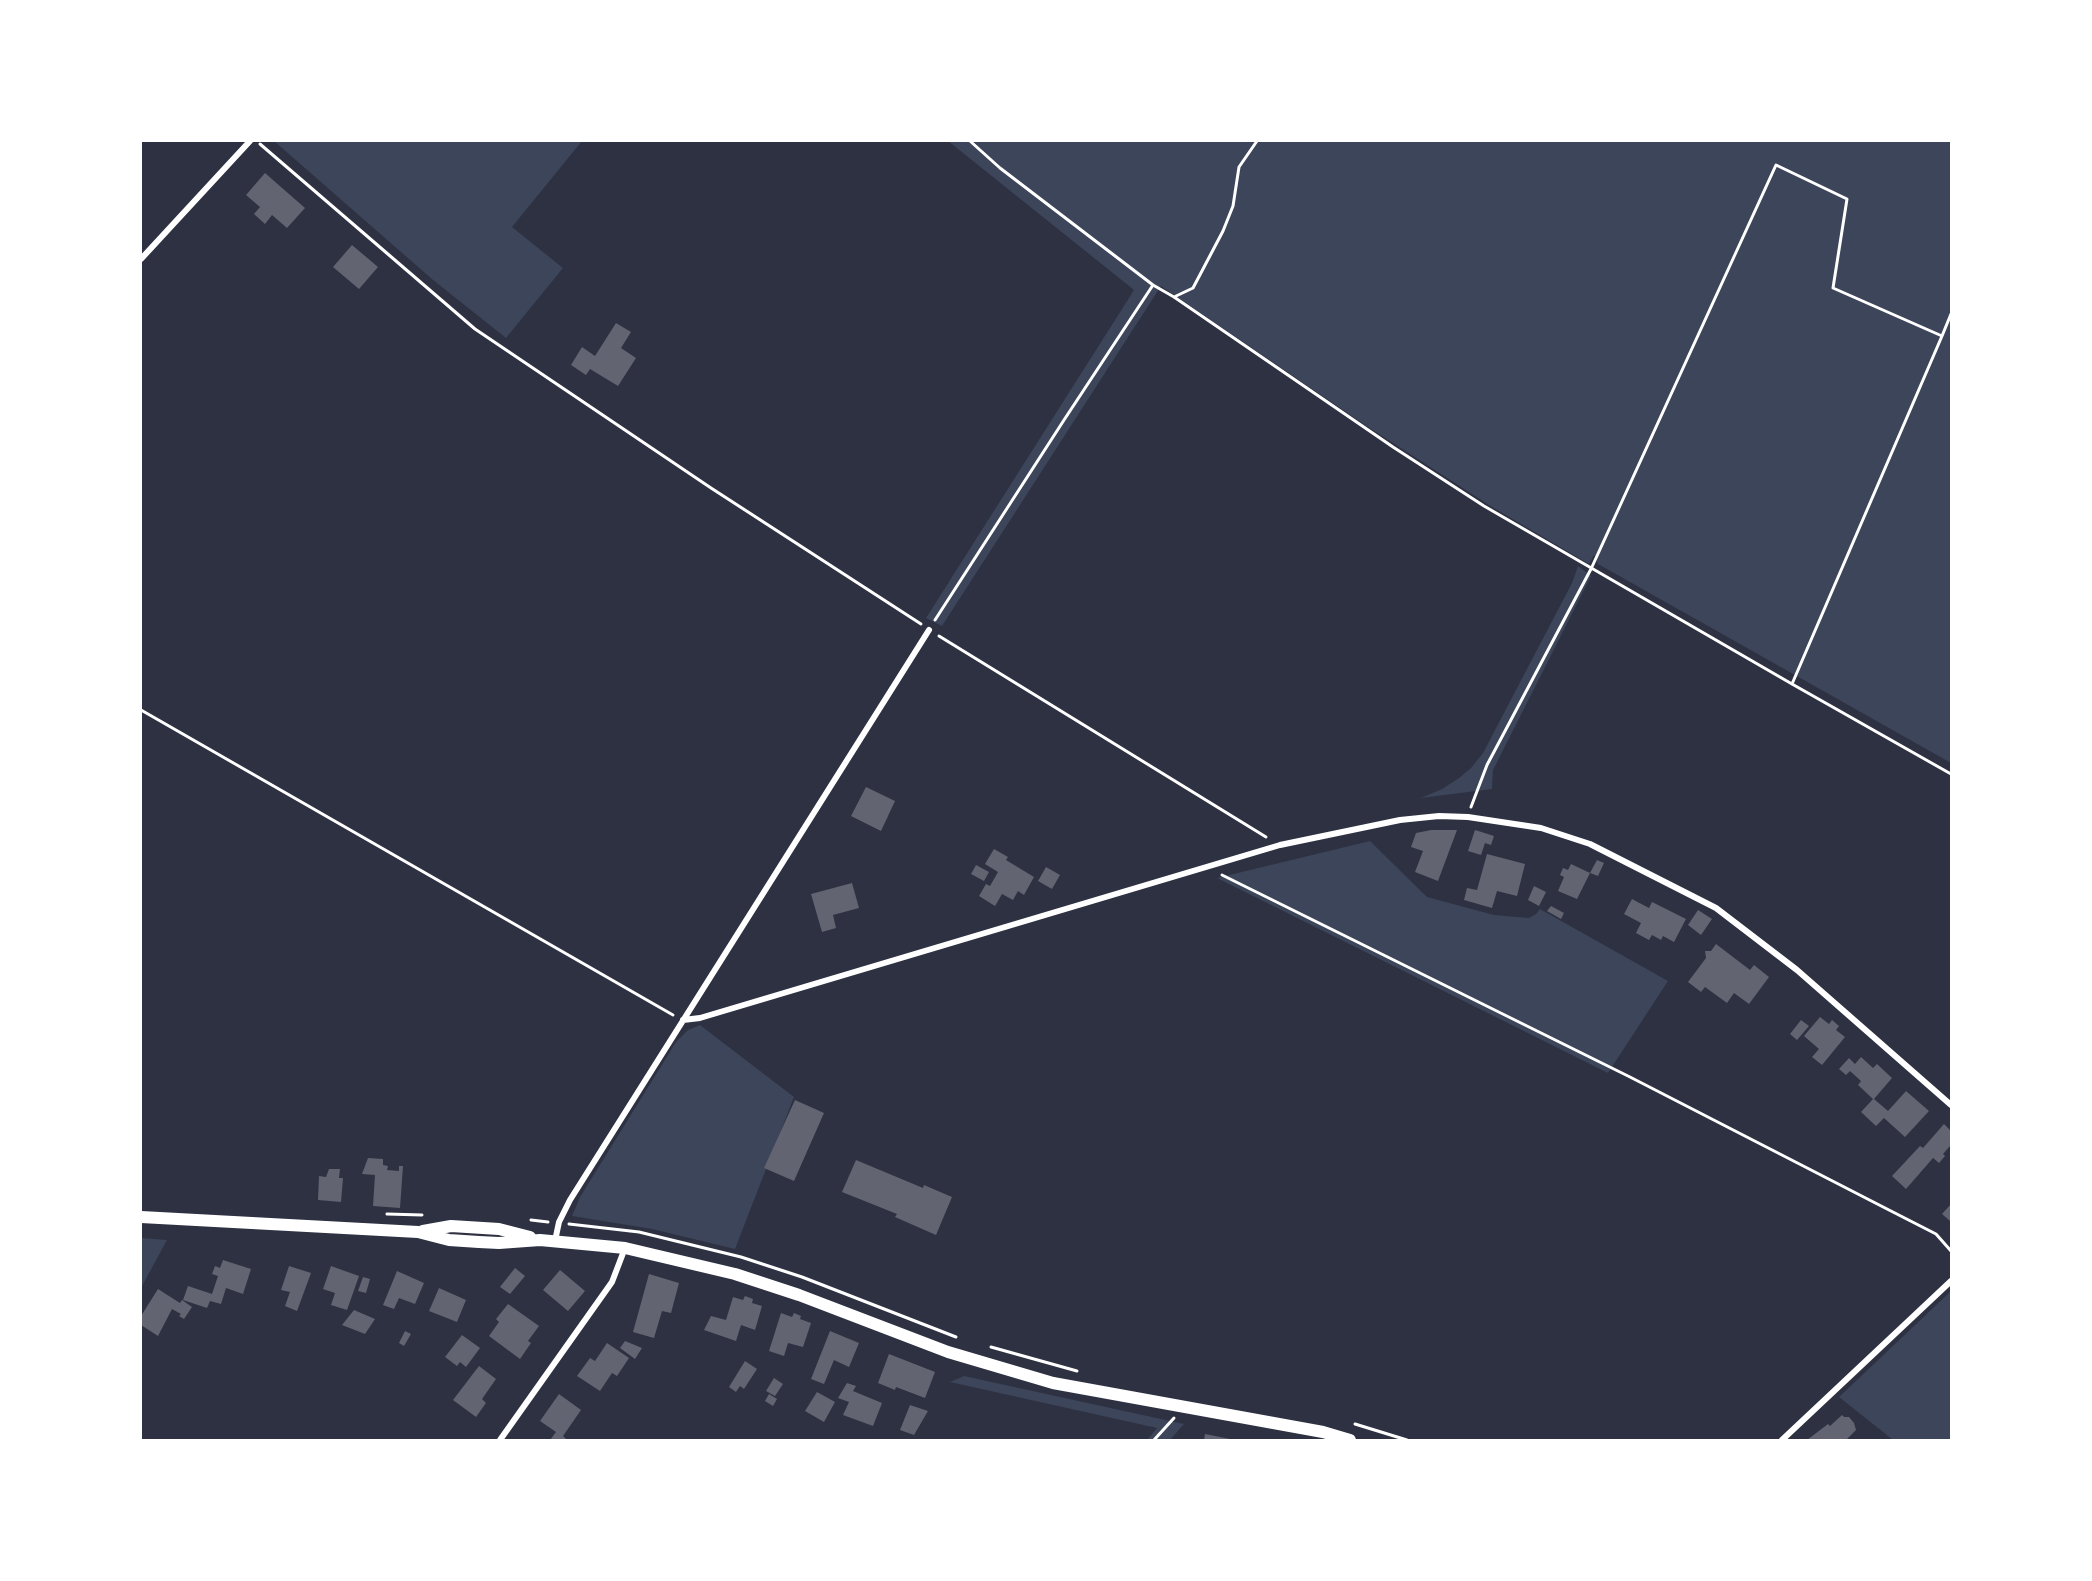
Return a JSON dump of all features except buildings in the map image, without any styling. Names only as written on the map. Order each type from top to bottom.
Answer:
[{"type":"main road","points":[[141,1217],[418,1232],[451,1226],[499,1229],[540,1240],[625,1248],[735,1274],[798,1295],[948,1352],[1053,1383],[1323,1432],[1350,1440]]},
{"type":"street","points":[[141,259],[250,141]]},
{"type":"street","points":[[555,1241],[559,1222],[570,1200],[929,630]]},
{"type":"street","points":[[683,1020],[700,1018],[1280,845],[1400,820],[1439,816],[1468,817],[1541,828],[1590,844],[1716,908],[1797,970],[1951,1105]]},
{"type":"street","points":[[500,1440],[612,1282],[625,1248]]},
{"type":"street","points":[[1782,1440],[1951,1281]]},
{"type":"path","points":[[256,141],[475,329],[711,488],[929,630],[1280,845]]},
{"type":"path","points":[[970,141],[1000,168],[1153,285],[1475,501],[1951,774]]},
{"type":"path","points":[[1174,297],[1193,288],[1223,231],[1233,206],[1239,167],[1257,141]]},
{"type":"path","points":[[1468,817],[1487,765],[1591,569],[1776,165],[1847,199],[1833,288],[1942,336]]},
{"type":"path","points":[[929,630],[1153,285]]},
{"type":"path","points":[[1792,684],[1951,314]]},
{"type":"path","points":[[141,710],[683,1020]]},
{"type":"path","points":[[1207,868],[1630,1077],[1879,1204],[1936,1234],[1951,1251]]},
{"type":"path","points":[[1154,1440],[1183,1408]]},
{"type":"shaded area","points":[[274,141],[582,141],[512,227],[563,268],[506,338],[433,280]]},
{"type":"shaded area","points":[[948,141],[1951,141],[1951,763],[1598,564],[1594,555],[1589,564],[1492,507],[1365,425],[1161,286],[942,626],[926,618],[1134,290]]},
{"type":"shaded area","points":[[1578,566],[1591,576],[1493,770],[1492,789],[1421,798],[1442,789],[1459,778],[1483,753],[1572,583]]},
{"type":"shaded area","points":[[1370,841],[1427,897],[1494,915],[1529,918],[1540,909],[1668,981],[1608,1073],[1217,878]]},
{"type":"shaded area","points":[[700,1025],[794,1097],[735,1249],[652,1229],[572,1216],[580,1197],[676,1042],[688,1030]]},
{"type":"shaded area","points":[[141,1238],[167,1240],[141,1288]]},
{"type":"shaded area","points":[[1951,1291],[1951,1440],[1893,1440],[1839,1397]]},
{"type":"shaded area","points":[[964,1376],[1184,1424],[1170,1440],[1147,1440],[1157,1428],[950,1382]]}]
